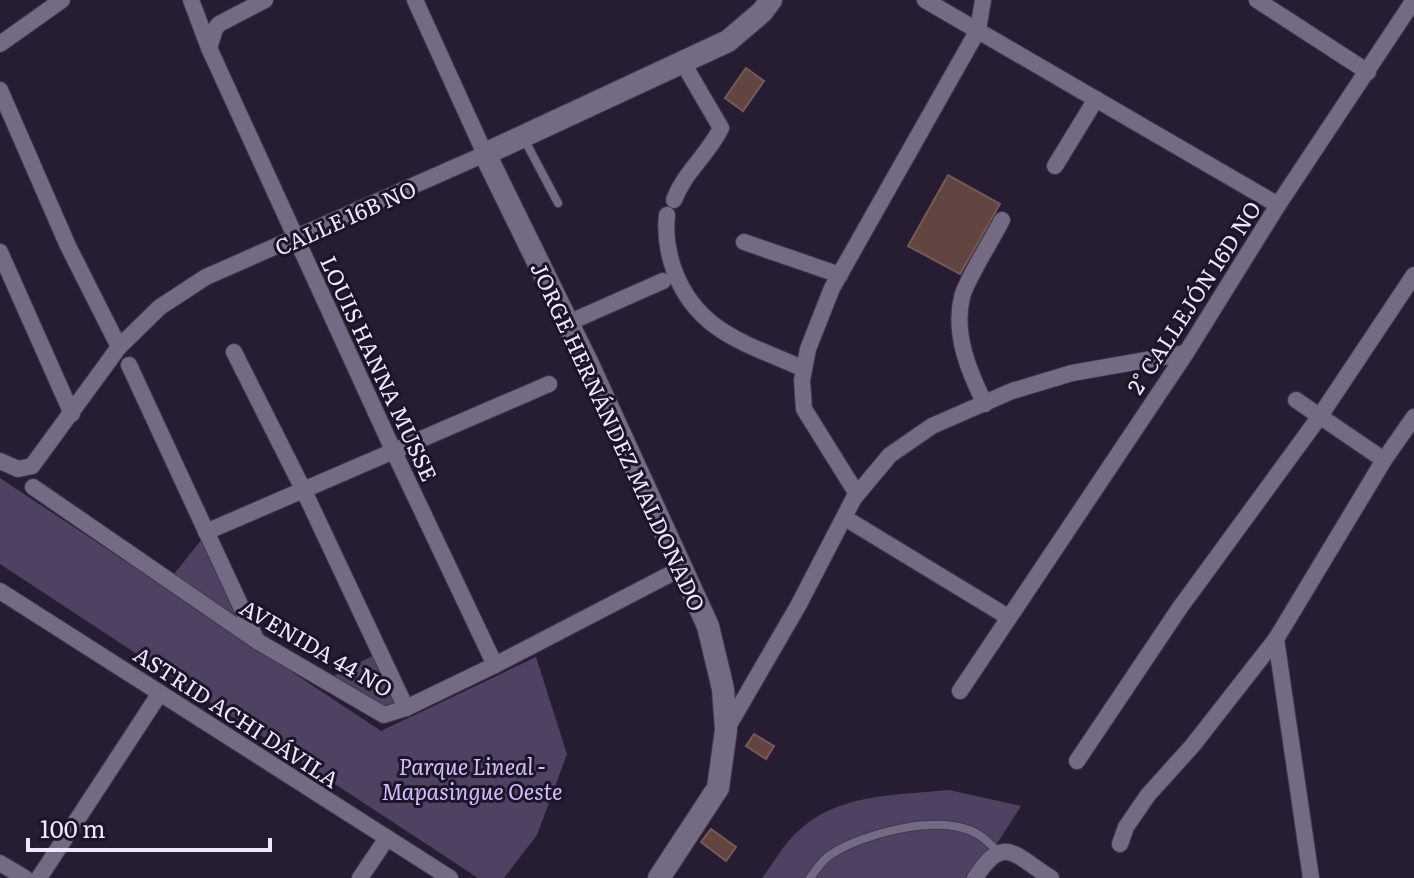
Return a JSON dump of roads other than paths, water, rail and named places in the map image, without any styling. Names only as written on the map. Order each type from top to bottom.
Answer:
[{"type":"street","points":[[0,44],[62,0]]},
{"type":"street","name":"LOUIS HANNA MUSSE","points":[[191,0],[209,48],[495,665]]},
{"type":"street","points":[[209,48],[219,24],[265,0]]},
{"type":"street","name":"JORGE HERNÁNDEZ MALDONADO","points":[[415,0],[708,626],[723,689],[726,730],[718,788],[659,878]]},
{"type":"street","name":"CALLE 16B NO","points":[[0,461],[22,469],[37,461],[119,347],[160,307],[206,277],[523,137],[728,41],[762,12],[771,0]]},
{"type":"street","points":[[925,0],[1278,205]]},
{"type":"street","points":[[857,494],[804,409],[802,394],[808,349],[840,275],[978,30],[983,0]]},
{"type":"street","points":[[1257,0],[1368,72]]},
{"type":"street","name":"2° CALLEJÓN 16D NO","points":[[960,691],[1186,353],[1278,205],[1414,0]]},
{"type":"street","points":[[683,63],[721,128],[713,144],[680,185],[670,207],[669,257],[685,298],[721,331],[804,369]]},
{"type":"street","points":[[0,90],[68,246],[119,347]]},
{"type":"street","points":[[1055,166],[1096,99]]},
{"type":"street","points":[[985,404],[964,355],[960,323],[962,296],[1002,220]]},
{"type":"street","points":[[744,242],[840,275]]},
{"type":"street","points":[[0,252],[72,414]]},
{"type":"street","points":[[1077,761],[1179,609],[1320,416],[1414,275]]},
{"type":"street","points":[[568,323],[663,281]]},
{"type":"street","points":[[234,352],[304,491],[406,708]]},
{"type":"street","points":[[726,730],[798,606],[857,494],[890,455],[932,426],[1012,391],[1072,373],[1186,353]]},
{"type":"street","points":[[129,365],[257,641]]},
{"type":"street","points":[[206,532],[549,384]]},
{"type":"street","points":[[1296,400],[1384,460]]},
{"type":"street","points":[[1120,844],[1126,827],[1148,795],[1193,745],[1276,639],[1384,460],[1414,417]]},
{"type":"street","name":"AVENIDA 44 NO","points":[[33,487],[257,641],[384,715],[406,708],[495,665],[682,568]]},
{"type":"street","points":[[845,518],[1008,617]]},
{"type":"street","name":"ASTRID ACHI DÁVILA","points":[[0,591],[450,878]]},
{"type":"street","points":[[1276,639],[1311,878]]},
{"type":"street","points":[[39,878],[160,693]]},
{"type":"street","points":[[360,878],[387,838]]},
{"type":"street","points":[[975,878],[988,859],[998,852],[1010,852],[1051,878]]},
{"type":"street","points":[[0,863],[25,878]]},
{"type":"lane","points":[[523,137],[558,203]]},
{"type":"lane","points":[[810,878],[827,857],[860,839],[907,828],[950,825],[979,834],[998,852]]},
{"type":"park label","name":"Parque Lineal - Mapasingue Oeste","points":[[472,778]]}]
